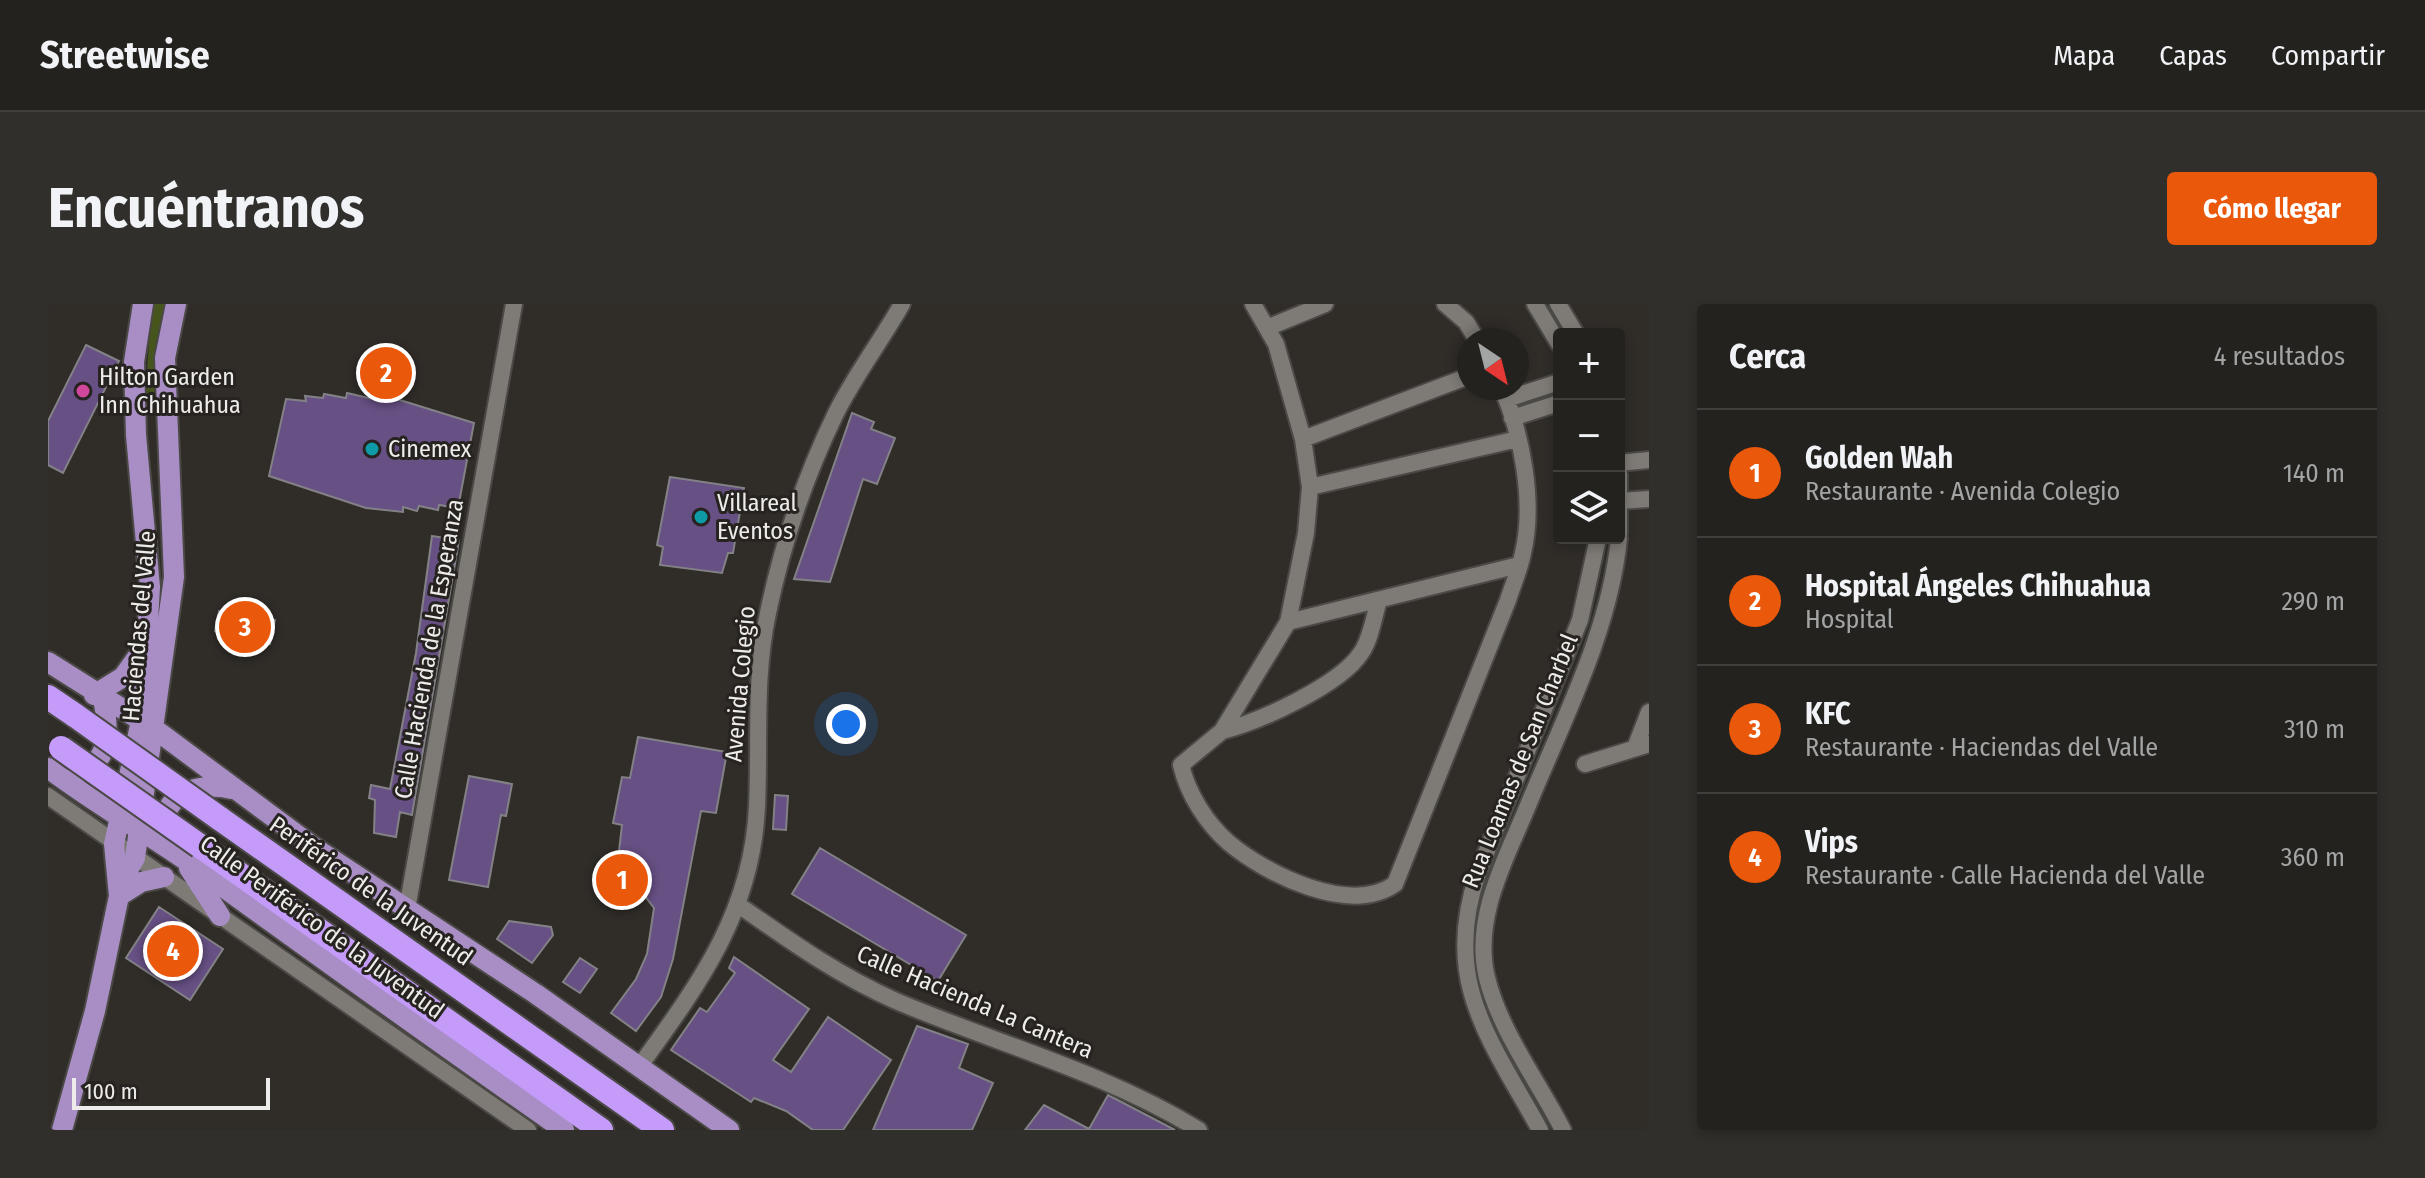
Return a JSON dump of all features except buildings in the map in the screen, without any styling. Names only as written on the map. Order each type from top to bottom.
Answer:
[{"type":"highway","name":"Periférico de la Juventud","points":[[48,697],[662,1130]]},
{"type":"highway","points":[[53,758],[601,1130]]},
{"type":"main road","name":"Haciendas del Valle","points":[[143,304],[134,362],[136,435],[150,587],[148,641],[155,667]]},
{"type":"main road","name":"Haciendas del Valle","points":[[135,858],[155,667],[175,553],[165,358],[176,304]]},
{"type":"main road","points":[[98,697],[131,670],[148,641]]},
{"type":"main road","points":[[48,662],[98,697],[148,726],[240,790],[315,848],[729,1130]]},
{"type":"main road","points":[[53,758],[84,771],[101,756],[108,724],[98,697]]},
{"type":"main road","name":"Haciendas del Valle","points":[[119,891],[114,844],[148,726]]},
{"type":"main road","name":"Calle Periférico de la Juventud","points":[[53,758],[119,820],[139,832],[192,853],[356,986],[564,1130]]},
{"type":"main road","points":[[220,916],[192,853],[166,830],[164,820],[170,807],[197,786],[212,784],[240,790]]},
{"type":"main road","points":[[62,1130],[95,1011],[119,891],[135,858]]},
{"type":"main road","points":[[119,891],[164,877]]},
{"type":"street","name":"Calle Hacienda de la Esperanza","points":[[407,909],[514,304]]},
{"type":"street","name":"Avenida Colegio","points":[[639,1067],[692,992],[740,906],[757,807],[761,665],[767,615],[781,559],[808,479],[837,411],[902,304]]},
{"type":"street","points":[[1253,304],[1269,327],[1303,439],[1310,487],[1306,533],[1288,622],[1222,731],[1181,765],[1186,785],[1198,806],[1229,843],[1310,888],[1338,894],[1385,891],[1401,874],[1519,565],[1526,515],[1518,439],[1507,400]]},
{"type":"street","points":[[1269,327],[1325,304]]},
{"type":"street","points":[[1445,304],[1470,328]]},
{"type":"street","points":[[1535,304],[1553,334]]},
{"type":"street","points":[[1558,304],[1572,328]]},
{"type":"street","points":[[1303,439],[1457,381]]},
{"type":"street","points":[[1529,389],[1553,383]]},
{"type":"street","points":[[1512,418],[1553,405]]},
{"type":"street","points":[[1310,487],[1518,439]]},
{"type":"street","points":[[1625,462],[1649,460]]},
{"type":"street","points":[[1625,485],[1649,471]]},
{"type":"street","points":[[1625,488],[1649,487]]},
{"type":"street","points":[[1625,490],[1649,499]]},
{"type":"street","name":"Rua Loamas de San Charbel","points":[[1540,1130],[1470,996],[1463,944],[1466,916],[1478,873],[1580,620],[1597,544]]},
{"type":"street","name":"Rua Loamas de San Charbel","points":[[1563,1130],[1493,997],[1484,958],[1484,931],[1498,880],[1595,640],[1612,582],[1618,544]]},
{"type":"street","points":[[1288,622],[1519,565]]},
{"type":"street","points":[[1222,731],[1242,726],[1315,689],[1349,666],[1363,651],[1379,600]]},
{"type":"street","points":[[1585,764],[1642,746],[1649,712]]},
{"type":"street","points":[[48,796],[528,1130]]},
{"type":"street","name":"Calle Hacienda La Cantera","points":[[740,906],[812,956],[868,987],[1128,1091],[1199,1130]]},
{"type":"green space","points":[[152,304],[165,304],[158,334],[154,397],[149,400],[145,398]]},
{"type":"place","name":"Hospital Ángeles Chihuahua","points":[[386,373]]},
{"type":"place","name":"Hilton Garden Inn Chihuahua","points":[[83,391]]},
{"type":"place","name":"Cinemex","points":[[372,449]]},
{"type":"place","name":"Villareal Eventos","points":[[701,517]]},
{"type":"place","name":"KFC","points":[[245,627]]},
{"type":"place","name":"Golden Wah","points":[[622,880]]},
{"type":"place","name":"Vips","points":[[173,951]]}]
